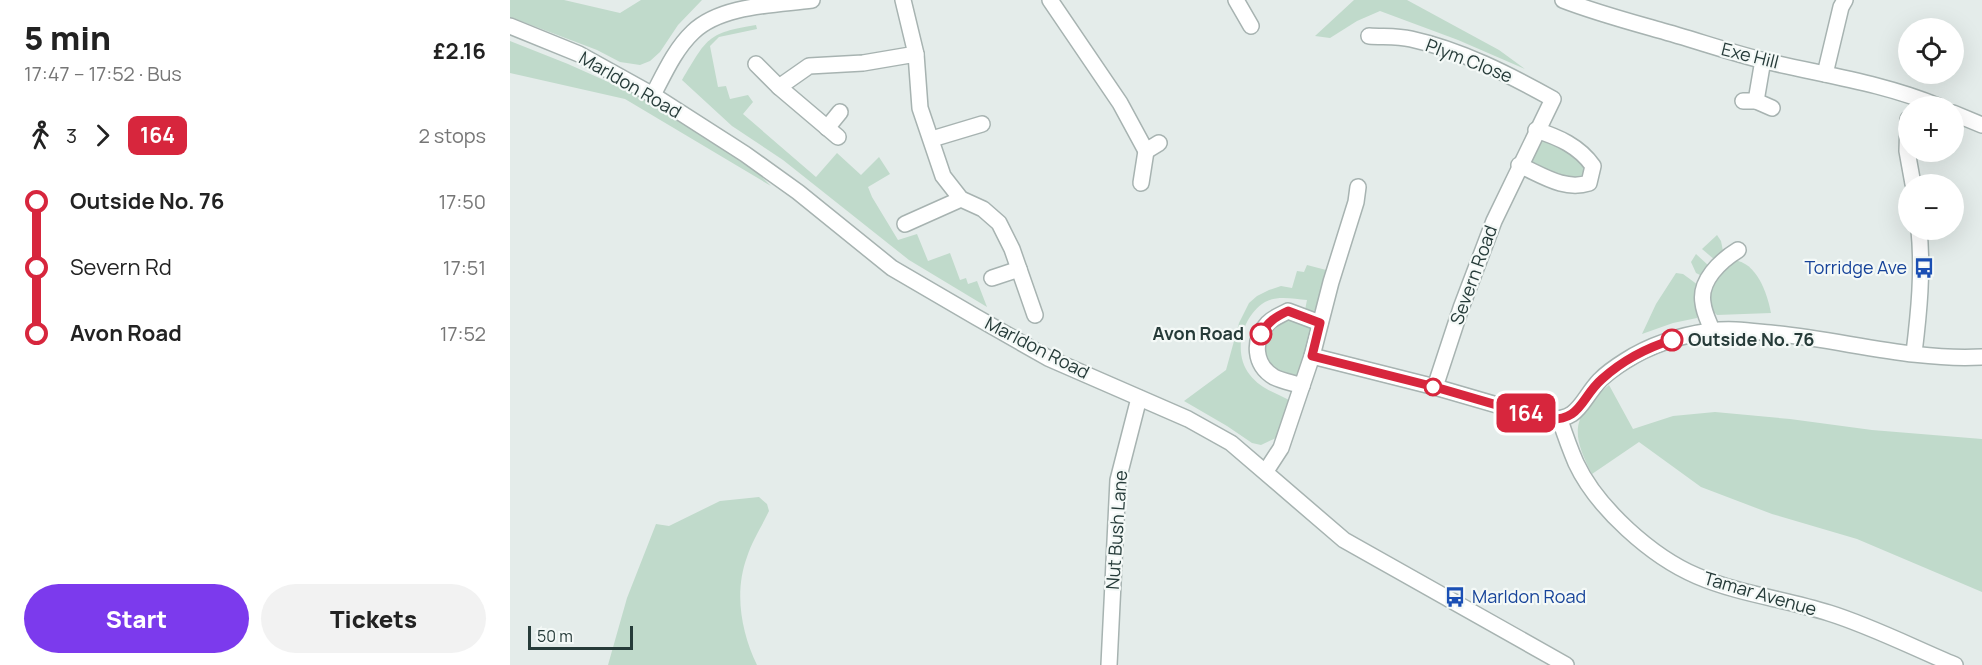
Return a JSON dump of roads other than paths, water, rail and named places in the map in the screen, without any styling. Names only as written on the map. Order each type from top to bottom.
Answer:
[{"type":"street","points":[[653,95],[673,59],[692,33],[707,21],[730,12],[812,0]]},
{"type":"street","points":[[903,0],[915,54],[920,108],[943,176],[961,199],[983,209],[999,223],[1019,269],[1035,315]]},
{"type":"street","points":[[1050,0],[1152,147],[1141,183]]},
{"type":"street","name":"Exe Hill","points":[[1563,0],[1585,9],[1763,60],[1869,83],[1901,96]]},
{"type":"street","points":[[1825,74],[1840,7],[1845,0]]},
{"type":"street","points":[[1240,1],[1251,26]]},
{"type":"street","name":"Marldon Road","points":[[510,26],[579,54],[653,95],[745,154],[798,192],[892,268],[1048,358],[1188,418],[1231,443],[1344,540],[1566,665]]},
{"type":"street","name":"Plym Close","points":[[1378,32],[1409,38],[1452,51],[1510,75],[1553,99]]},
{"type":"street","points":[[779,87],[809,66],[863,63],[915,54]]},
{"type":"street","points":[[1763,60],[1749,101],[1772,108]]},
{"type":"street","points":[[756,64],[833,133],[840,112]]},
{"type":"street","name":"Severn Road","points":[[1435,387],[1461,308],[1494,220],[1553,99]]},
{"type":"street","points":[[1964,118],[1982,125]]},
{"type":"street","points":[[932,139],[982,124]]},
{"type":"street","points":[[1519,165],[1565,186],[1577,187],[1589,183],[1593,165],[1585,154],[1554,136],[1536,130]]},
{"type":"street","points":[[1266,471],[1281,448],[1312,356],[1359,187]]},
{"type":"street","points":[[905,224],[961,199]]},
{"type":"street","points":[[1914,353],[1920,305],[1922,257],[1920,240]]},
{"type":"street","points":[[1712,330],[1702,302],[1704,290],[1715,268],[1737,250]]},
{"type":"street","points":[[992,278],[1019,269]]},
{"type":"street","points":[[1302,386],[1275,377],[1264,369],[1258,360],[1257,345],[1266,324],[1288,311],[1320,323]]},
{"type":"street","points":[[1312,356],[1435,387],[1545,419],[1560,420],[1574,413],[1600,380],[1625,361],[1656,345],[1712,330],[1792,334],[1914,353],[1963,358],[1982,357]]},
{"type":"street","name":"Nut Bush Lane","points":[[1109,665],[1118,480],[1139,398]]},
{"type":"street","name":"Tamar Avenue","points":[[1560,420],[1577,464],[1598,498],[1649,547],[1671,562],[1697,576],[1740,590],[1832,614],[1955,665]]},
{"type":"place","name":"Torridge Ave","points":[[1924,268]]},
{"type":"place","name":"Avon Road","points":[[1261,334]]},
{"type":"place","name":"Outside No. 76","points":[[1672,340]]},
{"type":"place","name":"Marldon Road","points":[[1455,597]]}]
